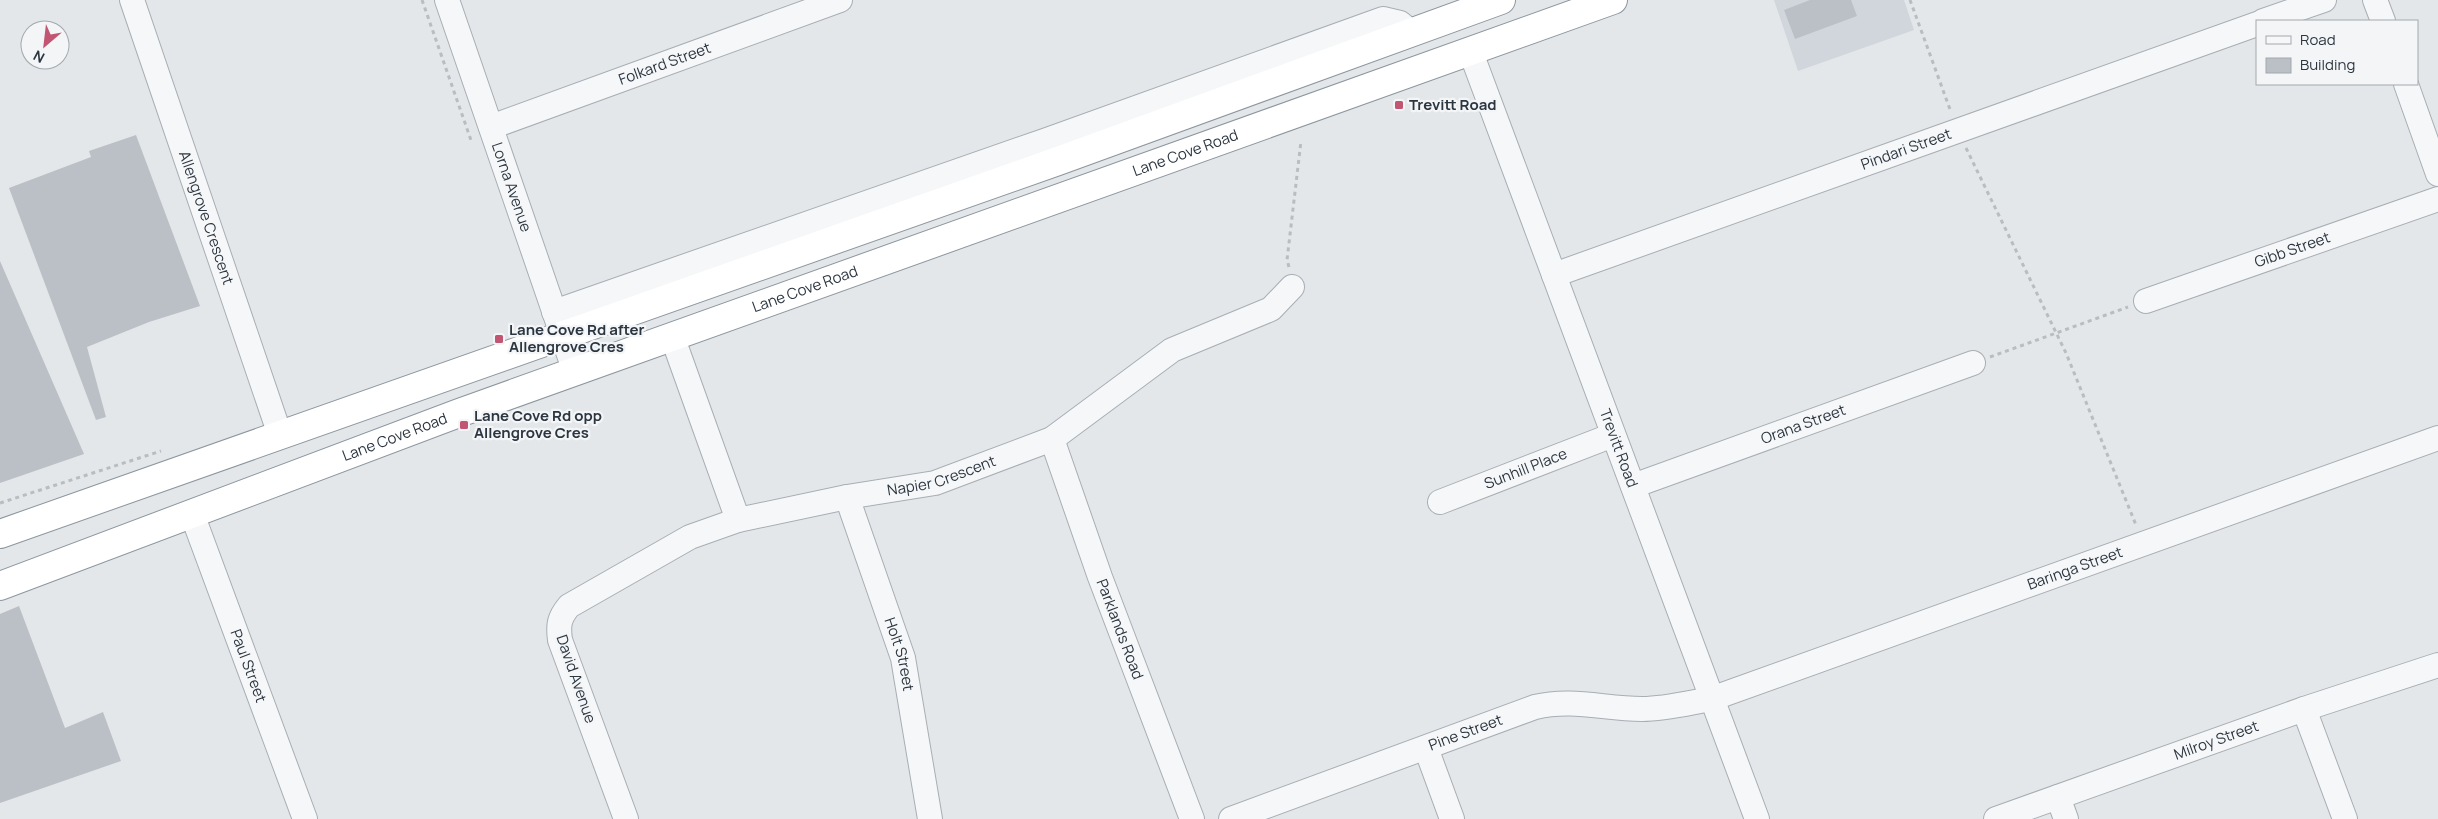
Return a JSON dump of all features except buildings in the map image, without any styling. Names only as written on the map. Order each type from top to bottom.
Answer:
[{"type":"highway","points":[[0,534],[280,435],[558,323],[1412,33],[1501,0]]},
{"type":"highway","name":"Lane Cove Road","points":[[0,586],[459,413],[1613,0]]},
{"type":"street","name":"Allengrove Crescent","points":[[132,0],[280,435]]},
{"type":"street","name":"Lorna Avenue","points":[[447,0],[575,372]]},
{"type":"street","name":"Folkard Street","points":[[491,127],[840,0]]},
{"type":"street","points":[[2266,20],[2324,0]]},
{"type":"street","points":[[2375,0],[2383,20]]},
{"type":"street","name":"Pindari Street","points":[[1554,275],[2256,24]]},
{"type":"street","name":"Trevitt Road","points":[[1470,50],[1757,819]]},
{"type":"street","points":[[2406,85],[2438,174]]},
{"type":"street","name":"Gibb Street","points":[[2146,301],[2438,200]]},
{"type":"street","name":"Napier Crescent","points":[[738,520],[847,497],[935,484],[1052,439],[1172,350],[1271,309],[1292,287]]},
{"type":"street","points":[[672,336],[738,520]]},
{"type":"street","name":"Orana Street","points":[[1633,486],[1973,363]]},
{"type":"street","name":"Sunhill Place","points":[[1440,502],[1613,435]]},
{"type":"street","name":"Baringa Street","points":[[1711,699],[2143,542],[2438,438]]},
{"type":"street","name":"Parklands Road","points":[[1052,439],[1100,577],[1192,819]]},
{"type":"street","name":"Holt Street","points":[[847,497],[902,658],[930,819]]},
{"type":"street","name":"Paul Street","points":[[192,514],[305,819]]},
{"type":"street","name":"David Avenue","points":[[626,819],[560,640],[558,626],[562,615],[569,606],[582,597],[690,537],[738,520]]},
{"type":"street","name":"Milroy Street","points":[[1996,819],[2304,709],[2438,665]]},
{"type":"street","name":"Pine Street","points":[[1231,819],[1535,707],[1553,703],[1584,703],[1642,709],[1711,699]]},
{"type":"street","points":[[2304,709],[2346,819]]},
{"type":"street","points":[[1426,748],[1452,819]]},
{"type":"street","points":[[2058,796],[2066,819]]},
{"type":"path","points":[[1910,0],[1958,131],[2056,333],[2143,542]]},
{"type":"path","points":[[1292,287],[1287,260],[1301,141]]},
{"type":"path","points":[[1973,363],[2146,301]]},
{"type":"path","points":[[0,503],[166,449]]},
{"type":"shaded area","points":[[1774,0],[1904,0],[1914,30],[1798,71]]},
{"type":"place","name":"Trevitt Road","points":[[1399,105]]},
{"type":"place","name":"Lane Cove Rd after Allengrove Cres","points":[[499,339]]},
{"type":"place","name":"Lane Cove Rd opp Allengrove Cres","points":[[464,425]]}]
